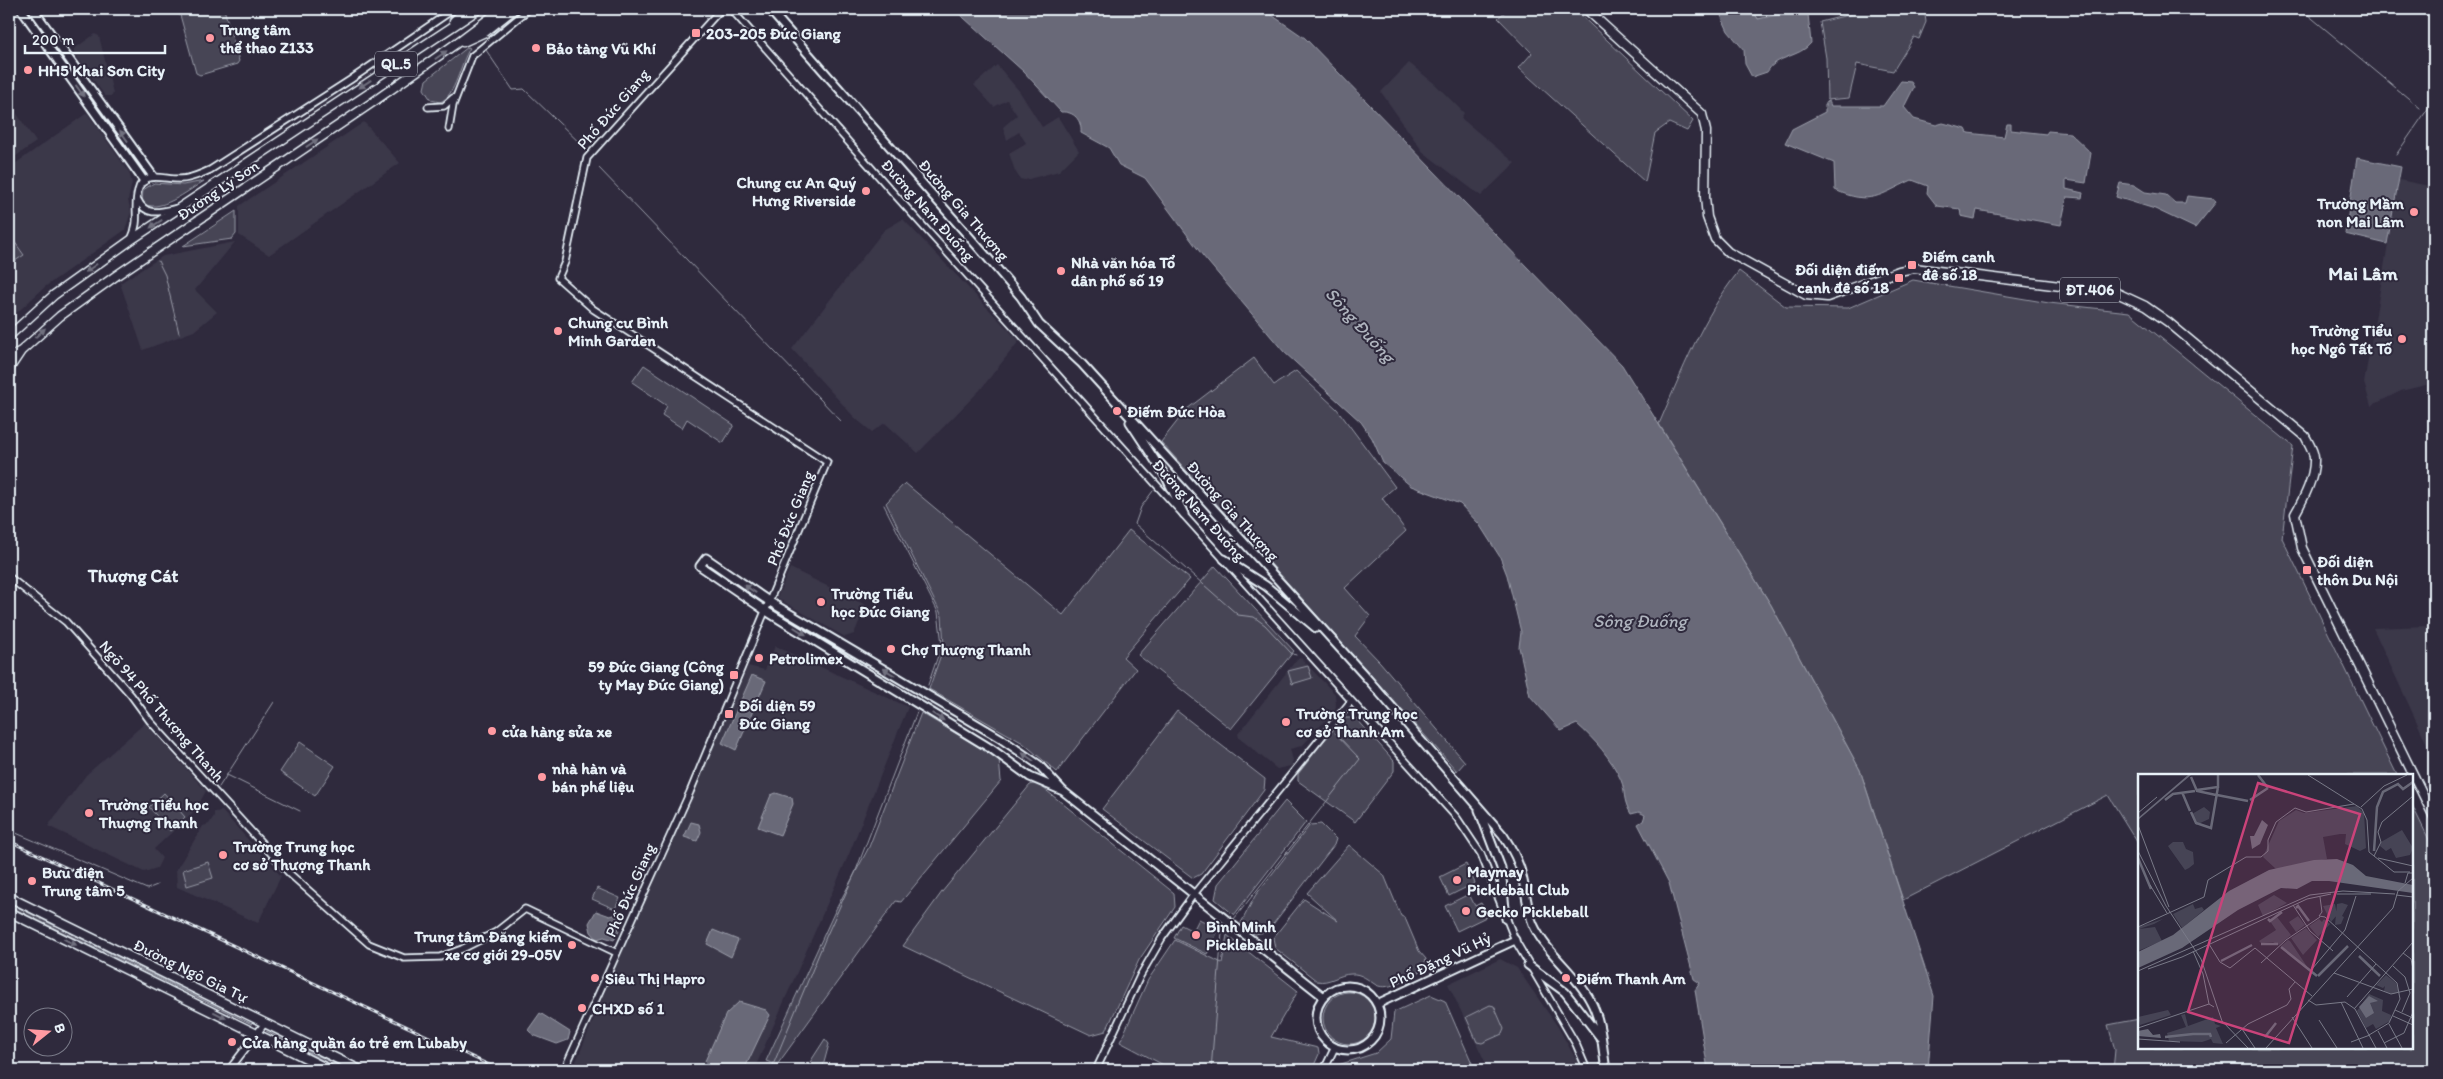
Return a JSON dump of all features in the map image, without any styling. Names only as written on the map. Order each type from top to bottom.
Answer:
[{"type":"main road","points":[[21,9],[144,181]]},
{"type":"main road","points":[[33,9],[153,176]]},
{"type":"main road","name":"Đường Lý Sơn","points":[[443,32],[467,9]]},
{"type":"main road","name":"Đường Lý Sơn","points":[[9,336],[54,295],[131,240],[479,9]]},
{"type":"main road","name":"Đường Lý Sơn","points":[[9,369],[21,351],[60,316],[117,274],[454,46],[502,9]]},
{"type":"main road","name":"Đường Lý Sơn","points":[[454,46],[485,32],[514,9]]},
{"type":"main road","name":"Đường Gia Thượng","points":[[770,9],[987,257],[1021,297],[1039,324],[1079,361],[1343,651],[1476,803],[1510,845],[1520,866],[1529,910],[1537,931],[1554,957],[1590,1000],[1602,1039],[1606,1070]]},
{"type":"main road","name":"ĐT.406","points":[[1586,9],[1702,114],[1706,131],[1705,197],[1707,217],[1715,239],[1728,252],[1806,295],[1827,297],[1899,271],[1914,268],[2117,293],[2145,306],[2168,322],[2305,436],[2314,457],[2306,492],[2295,514],[2302,548],[2412,774]]},
{"type":"main road","points":[[92,108],[103,107]]},
{"type":"main road","name":"QL.5","points":[[9,358],[21,351]]},
{"type":"main road","points":[[1122,409],[1143,445],[1166,476],[1184,514]]},
{"type":"main road","points":[[1063,791],[1030,777],[993,750],[766,611],[700,566],[706,558],[770,602],[1000,738],[1039,765],[1063,791],[1324,997]]},
{"type":"main road","points":[[1224,559],[1271,590],[1343,651]]},
{"type":"main road","name":"ĐT.406","points":[[2413,775],[2434,818]]},
{"type":"main road","points":[[1476,803],[1501,868],[1506,919]]},
{"type":"main road","name":"Đường Ngô Gia Tự","points":[[9,898],[360,1070]]},
{"type":"main road","name":"Đường Ngô Gia Tự","points":[[9,912],[330,1070]]},
{"type":"main road","name":"Phố Đặng Vũ Hỷ","points":[[1377,1004],[1516,940]]},
{"type":"main road","points":[[1528,965],[1565,992],[1602,1039]]},
{"type":"main road","points":[[1353,986],[1368,993],[1377,1004],[1380,1022],[1371,1041],[1352,1050],[1334,1047],[1322,1037],[1316,1023],[1317,1009],[1324,997],[1337,988],[1353,986]]},
{"type":"street","name":"Đường Lý Sơn","points":[[153,176],[185,179],[210,170],[350,80],[454,9]]},
{"type":"street","points":[[449,128],[452,110],[462,80],[469,60],[475,51],[529,9]]},
{"type":"street","name":"Phố Đức Giang","points":[[564,1070],[690,792],[827,462],[593,309],[558,278],[565,262],[587,158],[721,9]]},
{"type":"street","name":"Đường Nam Đuống","points":[[731,9],[898,199],[1457,818],[1481,854],[1506,919],[1528,965],[1576,1044],[1587,1070]]},
{"type":"street","points":[[428,106],[447,105],[454,98],[462,80]]},
{"type":"street","points":[[131,240],[137,224],[138,188],[144,181],[153,176]]},
{"type":"street","name":"Đường Lý Sơn","points":[[137,197],[142,208],[151,212],[180,207]]},
{"type":"street","name":"Ngõ 94 Phố Thượng Thanh","points":[[9,577],[66,622],[131,695],[150,721],[287,871],[369,944],[404,958],[440,957],[462,949],[502,928],[525,909],[617,954]]},
{"type":"street","points":[[1096,1070],[1140,976],[1158,944],[1194,894],[1351,701]]},
{"type":"street","points":[[229,1070],[265,1023]]},
{"type":"street","points":[[1324,1070],[1334,1047]]},
{"type":"shaded area","name":"Trung tâm thể thao Z133","points":[[184,9],[224,9],[239,61],[237,64],[200,75],[196,73],[180,15]]},
{"type":"shaded area","points":[[1508,9],[1574,9],[1693,121],[1687,131],[1669,123],[1655,133],[1645,182],[1519,68],[1532,53],[1498,18]]},
{"type":"shaded area","points":[[1752,9],[1782,9],[1780,16],[1758,19]]},
{"type":"shaded area","points":[[1852,9],[1929,9],[1925,15],[1926,22],[1919,39],[1914,37],[1893,71],[1857,64],[1849,98],[1827,100],[1826,58],[1820,22],[1852,14]]},
{"type":"shaded area","points":[[95,34],[99,36],[113,93],[112,96],[105,96],[74,53],[74,49]]},
{"type":"shaded area","points":[[468,47],[470,48],[450,93],[440,102],[431,100],[424,89],[426,80]]},
{"type":"shaded area","points":[[1409,63],[1435,84],[1464,113],[1461,118],[1515,163],[1481,196],[1423,152],[1381,92]]},
{"type":"shaded area","points":[[997,65],[1020,92],[1042,127],[1058,117],[1079,151],[1059,171],[1025,180],[1020,179],[1015,171],[1009,153],[1026,143],[1019,132],[1007,140],[1003,127],[1017,115],[1007,100],[994,107],[974,85]]},
{"type":"shaded area","points":[[9,102],[36,142],[9,161]]},
{"type":"shaded area","points":[[87,113],[129,172],[132,183],[128,200],[131,212],[125,230],[46,286],[9,320],[9,265],[24,254],[9,233],[9,168]]},
{"type":"shaded area","points":[[364,122],[400,163],[269,255],[239,235],[239,206]]},
{"type":"shaded area","name":"Trường Tiểu học Ngô Tất Tố","points":[[2399,180],[2434,187],[2434,237],[2427,277],[2434,278],[2434,353],[2431,353],[2426,385],[2401,391],[2371,406],[2364,383]]},
{"type":"shaded area","points":[[204,181],[164,204],[156,206],[142,202],[143,190],[154,183],[183,185]]},
{"type":"shaded area","points":[[236,211],[236,234],[232,239],[183,246]]},
{"type":"shaded area","points":[[903,219],[1019,341],[980,390],[918,453],[885,423],[872,432],[856,419],[792,349],[884,230]]},
{"type":"shaded area","points":[[9,234],[24,255],[9,265]]},
{"type":"shaded area","points":[[235,242],[195,290],[217,312],[194,331],[143,350],[120,283],[163,256]]},
{"type":"shaded area","points":[[1739,271],[1786,307],[1848,308],[1913,280],[2049,303],[2129,312],[2293,446],[2282,538],[2397,774],[2138,774],[2138,843],[2108,795],[1903,900],[1860,770],[1771,605],[1659,424],[1704,325],[1726,288]]},
{"type":"shaded area","points":[[1254,358],[1274,385],[1296,371],[1337,409],[1395,487],[1382,498],[1406,531],[1345,588],[1370,616],[1355,636],[1380,662],[1465,762],[1457,771],[1161,442],[1187,409]]},
{"type":"shaded area","points":[[644,365],[734,425],[723,443],[687,419],[682,428],[662,415],[667,406],[632,382]]},
{"type":"shaded area","points":[[905,483],[1063,615],[1129,530],[1190,579],[1123,657],[1136,669],[1057,772],[1023,743],[929,689],[944,646],[942,616],[886,503]]},
{"type":"shaded area","points":[[1215,566],[1294,651],[1231,729],[1138,655]]},
{"type":"shaded area","name":"Trường Tiểu học Đức Giang","points":[[790,568],[866,605],[854,634],[845,637],[777,598]]},
{"type":"shaded area","points":[[2428,626],[2429,641],[2434,661],[2434,759],[2373,628]]},
{"type":"shaded area","points":[[775,646],[908,707],[849,854],[754,1070],[578,1070],[575,1064],[616,966],[748,666],[765,670]]},
{"type":"shaded area","name":"Trường Trung học cơ sở Thanh Am","points":[[1301,658],[1335,694],[1336,706],[1335,710],[1302,746],[1290,749],[1293,760],[1291,766],[1277,769],[1239,738],[1238,734],[1297,659]]},
{"type":"shaded area","points":[[1308,666],[1312,678],[1292,684],[1288,671]]},
{"type":"shaded area","points":[[1177,711],[1265,779],[1264,790],[1201,874],[1193,878],[1102,809]]},
{"type":"shaded area","points":[[921,713],[999,759],[1001,781],[901,902],[896,901],[777,1065],[766,1061],[835,911],[869,847]]},
{"type":"shaded area","points":[[1342,718],[1356,718],[1394,761],[1394,771],[1355,822],[1298,781],[1298,774]]},
{"type":"shaded area","points":[[145,723],[206,791],[195,811],[154,849],[162,858],[157,868],[144,872],[48,826],[86,775]]},
{"type":"shaded area","points":[[300,742],[335,766],[315,796],[280,772]]},
{"type":"shaded area","points":[[1037,783],[1174,893],[1175,907],[1139,960],[1106,1031],[1091,1035],[903,946],[942,892],[1030,785]]},
{"type":"shaded area","points":[[164,793],[185,817],[170,831],[149,807]]},
{"type":"shaded area","points":[[1285,801],[1306,822],[1234,915],[1215,899],[1218,884]]},
{"type":"shaded area","points":[[2413,807],[2434,850],[2434,1070],[2113,1070],[2115,1050],[2108,1025],[2138,1019],[2138,1049],[2413,1049]]},
{"type":"shaded area","name":"Trường Trung học cơ sở Thượng Thanh","points":[[222,811],[281,876],[258,923],[177,887],[176,870],[203,826],[209,824],[214,816],[214,812]]},
{"type":"shaded area","points":[[1321,824],[1336,839],[1334,845],[1267,932],[1254,934],[1241,923],[1255,896],[1310,825]]},
{"type":"shaded area","points":[[1349,845],[1384,875],[1401,916],[1405,918],[1419,951],[1426,959],[1423,970],[1394,985],[1382,987],[1355,974],[1347,974],[1321,982],[1317,981],[1275,948],[1273,938],[1304,899],[1338,921],[1307,893]]},
{"type":"shaded area","points":[[208,862],[213,878],[187,886],[183,870]]},
{"type":"shaded area","name":"Maymay Pickleball Club","points":[[1466,864],[1475,883],[1449,896],[1440,877]]},
{"type":"shaded area","points":[[597,888],[620,898],[615,909],[592,899]]},
{"type":"shaded area","name":"Gecko Pickleball","points":[[1469,894],[1475,906],[1481,903],[1488,916],[1457,931],[1445,906]]},
{"type":"shaded area","points":[[9,903],[252,1024],[9,906]]},
{"type":"shaded area","name":"Bình Minh Pickleball","points":[[1199,919],[1219,929],[1207,954],[1174,938],[1181,925],[1193,931]]},
{"type":"shaded area","points":[[1227,935],[1298,991],[1271,1037],[1318,1048],[1319,1054],[1312,1070],[1173,1070],[1120,1042],[1148,980],[1175,940],[1222,963]]},
{"type":"shaded area","points":[[1500,959],[1517,968],[1558,1027],[1582,1070],[1489,1070],[1448,984]]},
{"type":"shaded area","points":[[1344,992],[1354,992],[1368,999],[1375,1013],[1375,1023],[1368,1037],[1354,1044],[1344,1044],[1334,1040],[1327,1033],[1323,1023],[1323,1013],[1327,1003],[1334,996]]},
{"type":"shaded area","points":[[1431,995],[1445,1001],[1475,1070],[1335,1070],[1338,1065],[1376,1053],[1391,1039],[1394,1012]]},
{"type":"shaded area","points":[[1490,1005],[1494,1006],[1504,1029],[1502,1034],[1482,1043],[1477,1042],[1466,1017]]},
{"type":"shaded area","points":[[266,1031],[348,1070],[342,1070]]},
{"type":"shaded area","points":[[825,1039],[829,1044],[822,1070],[805,1070]]},
{"type":"water","name":"Sông Đuống","points":[[954,9],[1263,9],[1305,38],[1622,365],[1771,605],[1860,770],[1934,996],[1928,1070],[1708,1070],[1695,990],[1700,983],[1694,979],[1669,883],[1638,824],[1643,821],[1645,815],[1639,812],[1631,814],[1626,804],[1621,780],[1617,772],[1590,736],[1577,724],[1561,731],[1530,696],[1519,647],[1521,632],[1507,575],[1500,557],[1479,524],[1460,504],[1411,486],[1383,463],[1372,438],[1361,422],[1284,352],[1203,256],[1145,178],[1119,165],[1109,148],[1081,133],[1079,120],[1076,117],[1070,113],[1061,112],[1024,72]]},
{"type":"water","points":[[1718,9],[1752,9],[1758,19],[1802,9],[1808,14],[1811,43],[1806,48],[1776,62],[1767,72],[1752,77],[1745,64],[1744,50],[1728,31]]},
{"type":"water","points":[[1901,81],[1911,82],[1914,87],[1904,107],[1914,119],[1936,125],[1943,123],[1966,129],[1968,133],[2004,137],[2007,124],[2011,124],[2011,130],[2046,134],[2048,131],[2070,133],[2091,153],[2086,183],[2066,180],[2066,189],[2083,193],[2082,198],[2067,197],[2061,225],[1977,210],[1975,219],[1961,216],[1960,209],[1937,206],[1927,193],[1928,186],[1912,180],[1875,197],[1866,198],[1847,195],[1835,190],[1834,163],[1785,143],[1792,129],[1825,112],[1825,103],[1829,101],[1831,106],[1883,106]]},
{"type":"water","points":[[2357,158],[2401,167],[2387,244],[2345,234]]},
{"type":"water","points":[[2120,183],[2134,185],[2145,192],[2166,195],[2175,203],[2185,203],[2187,196],[2214,199],[2216,202],[2195,228],[2155,209],[2116,197]]},
{"type":"water","points":[[752,675],[766,681],[736,750],[722,743]]},
{"type":"water","points":[[776,793],[792,798],[793,804],[780,835],[758,827],[771,795]]},
{"type":"water","points":[[691,822],[699,824],[701,832],[697,841],[684,837]]},
{"type":"water","points":[[596,911],[610,916],[618,914],[617,924],[619,931],[614,940],[604,937],[597,939],[591,932],[589,923]]},
{"type":"water","points":[[713,930],[738,940],[731,957],[707,944]]},
{"type":"water","points":[[739,1002],[766,1010],[770,1015],[744,1070],[711,1070],[705,1061],[726,1014]]},
{"type":"water","points":[[540,1013],[570,1032],[568,1040],[557,1044],[533,1035],[528,1030]]},
{"type":"waterway","points":[[2301,9],[2420,108]]},
{"type":"waterway","points":[[486,50],[513,90],[524,89],[587,150]]},
{"type":"waterway","points":[[2425,113],[2434,100]]},
{"type":"waterway","points":[[2396,155],[2425,113]]},
{"type":"waterway","points":[[599,168],[841,421]]},
{"type":"waterway","points":[[158,261],[165,275],[179,333]]},
{"type":"waterway","points":[[1153,491],[1141,507],[1135,524],[1238,615],[1254,617],[1265,625],[1291,653],[1296,655]]},
{"type":"waterway","points":[[884,505],[938,612],[942,644],[928,685]]},
{"type":"waterway","points":[[219,787],[274,702]]},
{"type":"waterway","points":[[771,1070],[826,937],[855,873],[917,712]]},
{"type":"waterway","points":[[1234,919],[1360,759],[1335,733]]},
{"type":"waterway","points":[[227,775],[300,811]]},
{"type":"waterway","points":[[9,830],[147,889],[157,885]]},
{"type":"waterway","points":[[1211,1070],[1222,932]]},
{"type":"railway","points":[[9,841],[500,1070]]},
{"type":"place","name":"203-205 Đức Giang","points":[[696,33]]},
{"type":"place","name":"Trung tâm thể thao Z133","points":[[210,38]]},
{"type":"place","name":"Bảo tàng Vũ Khí","points":[[536,48]]},
{"type":"place","name":"HH5 Khai Sơn City","points":[[28,70]]},
{"type":"place","name":"Chung cư An Quý Hưng Riverside","points":[[866,191]]},
{"type":"place","name":"Trường Mầm non Mai Lâm","points":[[2414,212]]},
{"type":"place","name":"Điếm canh đê số 18","points":[[1912,265]]},
{"type":"place","name":"Nhà văn hóa Tổ dân phố số 19","points":[[1061,271]]},
{"type":"place","name":"Đối diện điếm canh đê số 18","points":[[1899,278]]},
{"type":"place","name":"Chung cư Bình Minh Garden","points":[[558,331]]},
{"type":"place","name":"Trường Tiểu học Ngô Tất Tố","points":[[2402,339]]},
{"type":"place","name":"Điếm Đức Hòa","points":[[1117,411]]},
{"type":"place","name":"Đối diện thôn Du Nội","points":[[2307,570]]},
{"type":"place","name":"Trường Tiểu học Đức Giang","points":[[821,602]]},
{"type":"place","name":"Chợ Thượng Thanh","points":[[891,649]]},
{"type":"place","name":"Petrolimex","points":[[759,658]]},
{"type":"place","name":"59 Đức Giang (Công ty May Đức Giang)","points":[[734,675]]},
{"type":"place","name":"Đối diện 59 Đức Giang","points":[[729,714]]},
{"type":"place","name":"Trường Trung học cơ sở Thanh Am","points":[[1286,722]]},
{"type":"place","name":"cửa hàng sửa xe","points":[[492,731]]},
{"type":"place","name":"nhà hàn và bán phế liệu","points":[[542,777]]},
{"type":"place","name":"Trường Tiểu học Thuợng Thanh","points":[[89,813]]},
{"type":"place","name":"Trường Trung học cơ sở Thượng Thanh","points":[[223,855]]},
{"type":"place","name":"Maymay Pickleball Club","points":[[1457,880]]},
{"type":"place","name":"Bưu điện Trung tâm 5","points":[[32,881]]},
{"type":"place","name":"Gecko Pickleball","points":[[1466,911]]},
{"type":"place","name":"Bình Minh Pickleball","points":[[1196,935]]},
{"type":"place","name":"Trung tâm Đăng kiểm xe cơ giới 29-05V","points":[[572,945]]},
{"type":"place","name":"Siêu Thị Hapro","points":[[595,978]]},
{"type":"place","name":"Điếm Thanh Am","points":[[1566,978]]},
{"type":"place","name":"CHXD số 1","points":[[582,1008]]},
{"type":"place","name":"Cửa hàng quần áo trẻ em Lubaby","points":[[232,1042]]},
{"type":"district","name":"Mai Lâm","points":[[2363,273]]},
{"type":"district","name":"Thượng Cát","points":[[133,576]]}]
